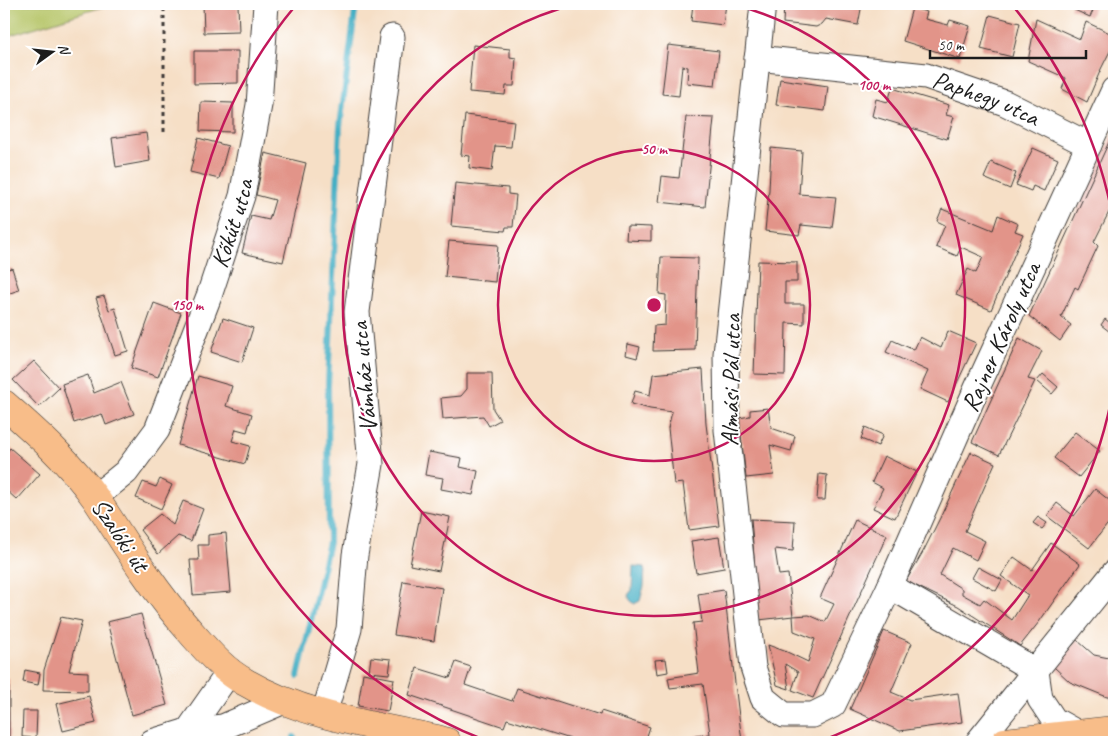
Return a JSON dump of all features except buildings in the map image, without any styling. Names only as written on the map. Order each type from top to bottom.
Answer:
[{"type":"main road","name":"Szalóki út","points":[[4,404],[66,462],[95,497],[143,571],[179,619],[214,659],[237,677],[284,701],[324,714],[440,741]]},
{"type":"main road","points":[[1005,742],[1114,730]]},
{"type":"street","name":"Kőkút utca","points":[[95,497],[126,472],[157,430],[209,296],[242,196],[259,105],[266,4]]},
{"type":"street","name":"Almási Pál utca","points":[[763,4],[726,354],[727,430],[753,667],[762,698],[784,715],[813,715]]},
{"type":"street","name":"Vámház utca","points":[[324,714],[349,630],[355,555],[372,464],[358,312],[392,37]]},
{"type":"street","name":"Paphegy utca","points":[[757,58],[926,76],[1005,103],[1089,145]]},
{"type":"street","name":"Rajner Károly utca","points":[[813,715],[832,705],[890,586],[977,388],[1114,90]]},
{"type":"street","points":[[978,742],[1114,573]]},
{"type":"street","points":[[890,586],[1036,671]]},
{"type":"street","points":[[1036,671],[1040,699],[1049,713],[1054,720],[1079,734]]},
{"type":"street","points":[[204,736],[237,677]]},
{"type":"street","points":[[204,736],[244,710],[237,677]]},
{"type":"street","points":[[152,742],[204,736],[284,701]]},
{"type":"path","points":[[164,4],[164,132]]},
{"type":"green space","points":[[4,4],[112,4],[4,37]]},
{"type":"water","points":[[633,566],[645,567],[644,586],[640,601],[634,604],[628,595],[632,590]]},
{"type":"waterway","points":[[298,676],[329,542],[328,385],[340,126],[356,4]]},
{"type":"waterway","points":[[294,737],[294,742]]}]
